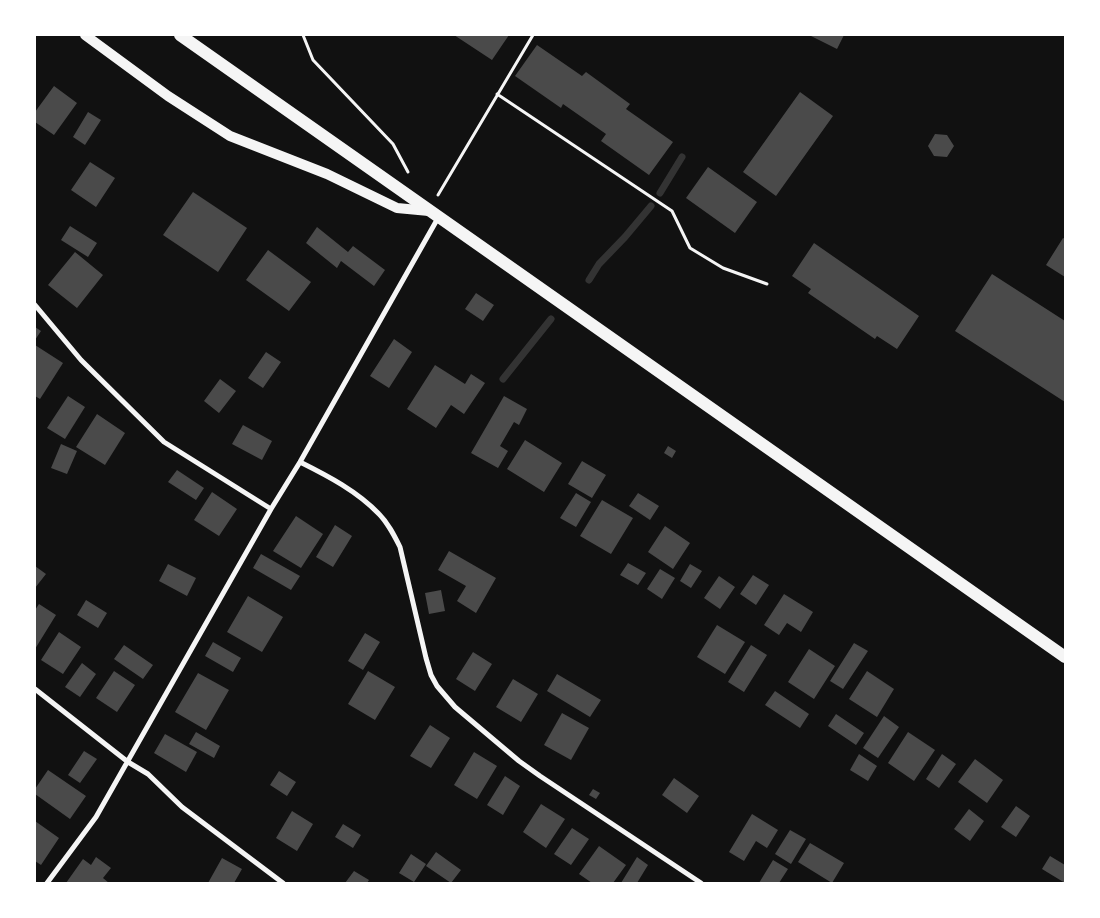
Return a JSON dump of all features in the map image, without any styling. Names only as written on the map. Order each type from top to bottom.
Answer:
[{"type":"main road","points":[[85,35],[168,96],[230,136],[327,174],[397,208],[434,214]]},
{"type":"main road","points":[[180,35],[1065,657]]},
{"type":"street","points":[[48,883],[96,817],[128,762],[271,508],[300,462],[434,214]]},
{"type":"street","points":[[35,305],[81,360],[164,442],[271,508]]},
{"type":"street","points":[[300,462],[338,482],[365,502],[379,514],[392,532],[400,547],[432,675],[444,695],[456,708],[519,761],[701,883]]},
{"type":"street","points":[[35,689],[128,762],[148,774],[182,807],[283,883]]},
{"type":"path","points":[[303,35],[313,60],[393,144],[411,178]]},
{"type":"path","points":[[434,214],[497,94],[533,35]]},
{"type":"path","points":[[497,94],[672,211],[690,248],[723,268],[767,284]]},
{"type":"building","points":[[454,35],[509,35],[492,60]]},
{"type":"building","points":[[809,35],[844,35],[837,49]]},
{"type":"building","points":[[537,45],[582,76],[586,72],[630,104],[626,109],[673,142],[649,175],[601,141],[606,134],[563,104],[561,108],[515,76]]},
{"type":"building","points":[[54,86],[77,103],[54,135],[35,122],[35,112]]},
{"type":"building","points":[[800,92],[833,116],[776,196],[743,172]]},
{"type":"building","points":[[88,112],[101,120],[85,145],[73,137]]},
{"type":"building","points":[[935,134],[947,135],[954,146],[947,157],[934,156],[928,146]]},
{"type":"building","points":[[90,162],[115,178],[96,207],[71,190]]},
{"type":"building","points":[[708,167],[757,202],[735,233],[686,198]]},
{"type":"building","points":[[193,192],[247,228],[218,272],[163,235]]},
{"type":"building","points":[[70,226],[97,243],[88,257],[61,240]]},
{"type":"building","points":[[317,227],[348,252],[353,246],[385,270],[374,286],[341,261],[337,268],[306,243]]},
{"type":"building","points":[[1063,238],[1065,239],[1065,277],[1046,265]]},
{"type":"building","points":[[814,243],[919,316],[897,349],[877,336],[875,339],[808,293],[811,289],[792,276]]},
{"type":"building","points":[[268,250],[311,282],[289,311],[246,280]]},
{"type":"building","points":[[75,252],[103,275],[77,308],[48,285]]},
{"type":"building","points":[[992,274],[1065,321],[1065,402],[955,331]]},
{"type":"building","points":[[476,293],[494,305],[483,321],[465,309]]},
{"type":"building","points":[[35,327],[41,331],[35,340]]},
{"type":"building","points":[[394,339],[412,352],[389,388],[370,376]]},
{"type":"building","points":[[35,345],[63,363],[40,399],[35,396]]},
{"type":"building","points":[[266,352],[281,362],[263,388],[248,378]]},
{"type":"building","points":[[435,365],[465,384],[471,374],[485,383],[464,414],[451,405],[436,428],[407,409]]},
{"type":"building","points":[[220,379],[236,391],[219,413],[204,401]]},
{"type":"building","points":[[68,396],[85,407],[65,439],[47,428]]},
{"type":"building","points":[[504,396],[527,409],[519,425],[514,422],[500,446],[508,451],[498,468],[471,453]]},
{"type":"building","points":[[97,414],[125,433],[105,465],[76,447]]},
{"type":"building","points":[[243,425],[272,441],[262,460],[232,444]]},
{"type":"building","points":[[525,440],[562,463],[544,492],[507,469]]},
{"type":"building","points":[[61,444],[77,451],[67,474],[51,468]]},
{"type":"building","points":[[668,446],[676,451],[672,458],[664,453]]},
{"type":"building","points":[[582,461],[606,475],[592,498],[568,484]]},
{"type":"building","points":[[177,470],[204,488],[196,500],[168,482]]},
{"type":"building","points":[[212,492],[237,509],[219,536],[194,520]]},
{"type":"building","points":[[576,493],[591,502],[576,527],[560,518]]},
{"type":"building","points":[[638,493],[659,506],[650,520],[629,506]]},
{"type":"building","points":[[602,500],[633,518],[611,554],[580,536]]},
{"type":"building","points":[[296,516],[323,534],[301,568],[273,551]]},
{"type":"building","points":[[335,525],[352,536],[333,567],[316,557]]},
{"type":"building","points":[[665,526],[690,543],[673,569],[648,552]]},
{"type":"building","points":[[449,551],[496,578],[476,613],[457,601],[466,586],[438,570]]},
{"type":"building","points":[[261,554],[300,576],[291,590],[253,568]]},
{"type":"building","points":[[628,563],[646,573],[638,585],[620,575]]},
{"type":"building","points":[[168,564],[196,578],[187,596],[159,581]]},
{"type":"building","points":[[690,564],[702,571],[691,588],[680,581]]},
{"type":"building","points":[[35,566],[46,574],[35,588]]},
{"type":"building","points":[[660,569],[675,578],[662,599],[647,589]]},
{"type":"building","points":[[753,575],[769,585],[756,605],[740,594]]},
{"type":"building","points":[[719,576],[735,587],[720,609],[704,598]]},
{"type":"building","points":[[441,590],[445,611],[429,614],[425,593]]},
{"type":"building","points":[[784,594],[813,612],[801,632],[787,623],[779,635],[764,625]]},
{"type":"building","points":[[248,596],[283,617],[262,652],[227,632]]},
{"type":"building","points":[[86,600],[107,613],[98,628],[77,615]]},
{"type":"building","points":[[39,604],[56,615],[35,649],[35,610]]},
{"type":"building","points":[[717,625],[745,642],[725,674],[697,657]]},
{"type":"building","points":[[59,632],[81,647],[63,674],[41,660]]},
{"type":"building","points":[[365,633],[380,642],[363,670],[348,661]]},
{"type":"building","points":[[213,642],[241,658],[233,672],[205,656]]},
{"type":"building","points":[[854,643],[868,651],[843,689],[830,681]]},
{"type":"building","points":[[124,645],[153,665],[143,679],[114,659]]},
{"type":"building","points":[[751,645],[767,655],[744,692],[728,682]]},
{"type":"building","points":[[809,649],[835,666],[814,699],[788,682]]},
{"type":"building","points":[[473,652],[492,664],[475,691],[456,679]]},
{"type":"building","points":[[82,663],[96,674],[80,697],[65,687]]},
{"type":"building","points":[[114,671],[135,685],[117,712],[96,698]]},
{"type":"building","points":[[368,671],[395,687],[375,720],[348,704]]},
{"type":"building","points":[[867,671],[894,689],[877,717],[849,699]]},
{"type":"building","points":[[198,673],[229,690],[206,730],[175,712]]},
{"type":"building","points":[[557,674],[601,700],[590,717],[547,691]]},
{"type":"building","points":[[513,679],[538,694],[521,722],[496,707]]},
{"type":"building","points":[[775,691],[809,714],[800,728],[765,705]]},
{"type":"building","points":[[562,713],[589,728],[571,760],[544,745]]},
{"type":"building","points":[[836,714],[864,733],[856,745],[828,726]]},
{"type":"building","points":[[884,716],[899,727],[878,758],[863,748]]},
{"type":"building","points":[[430,725],[450,738],[431,768],[410,756]]},
{"type":"building","points":[[196,732],[220,746],[214,758],[189,744]]},
{"type":"building","points":[[908,732],[935,750],[914,781],[888,763]]},
{"type":"building","points":[[165,734],[197,752],[186,772],[154,753]]},
{"type":"building","points":[[84,751],[97,759],[80,783],[68,775]]},
{"type":"building","points":[[474,752],[497,766],[477,799],[454,785]]},
{"type":"building","points":[[859,754],[877,766],[868,781],[850,770]]},
{"type":"building","points":[[942,754],[956,764],[939,788],[926,779]]},
{"type":"building","points":[[975,759],[1003,780],[987,803],[958,782]]},
{"type":"building","points":[[48,770],[86,796],[70,819],[35,794],[35,789]]},
{"type":"building","points":[[279,771],[296,782],[287,796],[270,785]]},
{"type":"building","points":[[505,776],[520,786],[503,815],[487,805]]},
{"type":"building","points":[[674,778],[699,796],[687,813],[662,795]]},
{"type":"building","points":[[593,789],[600,793],[596,799],[589,795]]},
{"type":"building","points":[[541,804],[565,819],[546,848],[523,832]]},
{"type":"building","points":[[1016,806],[1030,816],[1016,837],[1001,827]]},
{"type":"building","points":[[969,809],[984,821],[970,841],[954,829]]},
{"type":"building","points":[[292,811],[313,824],[297,851],[276,838]]},
{"type":"building","points":[[752,814],[778,830],[767,848],[756,841],[744,861],[729,852]]},
{"type":"building","points":[[35,821],[59,838],[41,865],[35,861]]},
{"type":"building","points":[[343,824],[361,835],[353,848],[335,837]]},
{"type":"building","points":[[572,828],[589,839],[571,865],[554,854]]},
{"type":"building","points":[[790,830],[806,839],[791,864],[775,854]]},
{"type":"building","points":[[810,843],[844,863],[832,883],[798,862]]},
{"type":"building","points":[[599,846],[626,865],[613,883],[592,883],[579,874]]},
{"type":"building","points":[[436,852],[461,870],[451,883],[426,866]]},
{"type":"building","points":[[411,854],[426,864],[414,882],[399,873]]},
{"type":"building","points":[[1050,856],[1065,865],[1065,883],[1042,869]]},
{"type":"building","points":[[96,857],[111,868],[103,878],[109,883],[66,883],[83,859],[91,865]]},
{"type":"building","points":[[637,857],[648,865],[637,883],[621,883]]},
{"type":"building","points":[[222,858],[242,869],[234,883],[208,883]]},
{"type":"building","points":[[773,860],[788,869],[779,883],[759,883]]},
{"type":"building","points":[[354,871],[369,880],[367,883],[345,883]]},
{"type":"waterway","points":[[660,193],[682,157]]},
{"type":"waterway","points":[[589,280],[599,264],[651,206]]},
{"type":"waterway","points":[[503,379],[551,319]]}]
